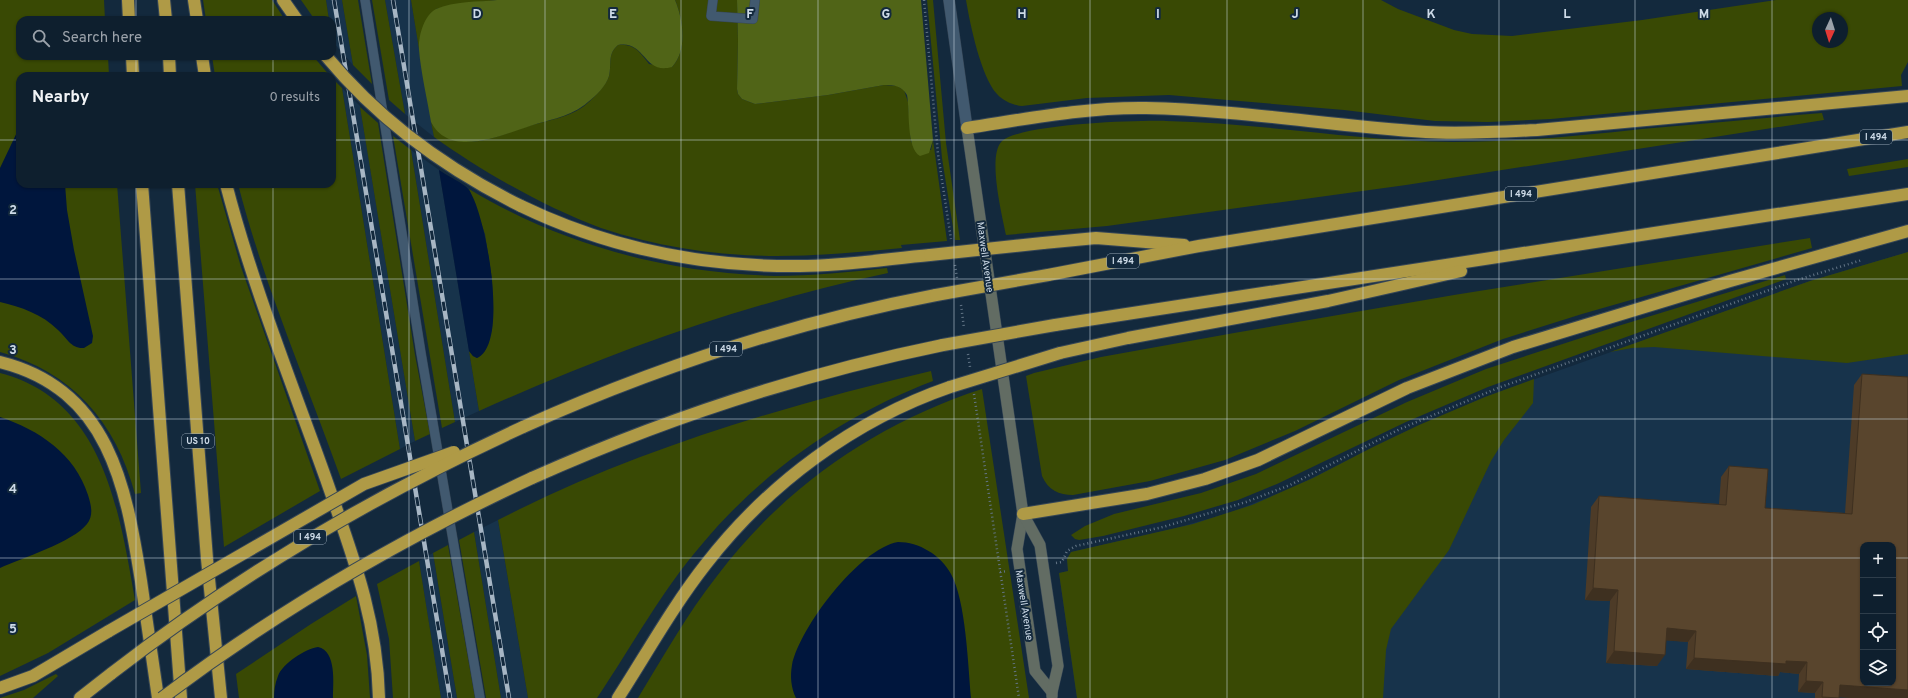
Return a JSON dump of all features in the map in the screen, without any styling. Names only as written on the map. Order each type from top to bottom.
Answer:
[{"type":"highway","points":[[128,0],[129,16]]},
{"type":"highway","points":[[164,0],[166,16]]},
{"type":"highway","points":[[194,0],[196,16]]},
{"type":"highway","points":[[283,0],[294,16]]},
{"type":"highway","points":[[132,60],[134,72]]},
{"type":"highway","points":[[169,60],[170,72]]},
{"type":"highway","points":[[202,60],[204,72]]},
{"type":"highway","points":[[330,60],[367,99],[420,144],[462,173],[522,206],[580,231],[607,240],[654,252],[712,262],[801,266],[930,255],[1096,238],[1199,246]]},
{"type":"highway","points":[[967,128],[1070,113],[1144,108],[1252,115],[1427,132],[1493,132],[1537,130],[1908,96]]},
{"type":"highway","name":"I 494","points":[[80,698],[202,606],[294,547],[422,476],[523,427],[604,393],[727,349],[829,319],[936,295],[1199,246],[1908,132]]},
{"type":"highway","points":[[142,188],[181,698]]},
{"type":"highway","name":"US 10","points":[[178,188],[206,551],[221,695]]},
{"type":"highway","points":[[227,188],[256,281],[358,571],[367,603],[374,639],[379,698]]},
{"type":"highway","points":[[162,698],[258,630],[352,571],[448,518],[532,478],[650,430],[725,402],[824,373],[943,345],[1055,325],[1566,248],[1908,194]]},
{"type":"highway","points":[[1023,514],[1140,495],[1205,479],[1258,460],[1407,388],[1506,349],[1722,283],[1908,231]]},
{"type":"highway","points":[[618,698],[676,606],[705,564],[734,530],[758,506],[797,472],[856,430],[899,407],[950,387],[1060,353],[1136,337],[1328,301],[1566,248]]},
{"type":"highway","points":[[0,362],[29,372],[67,397],[88,417],[110,452],[121,480],[129,515],[158,698]]},
{"type":"highway","points":[[0,688],[33,676],[364,484],[523,427]]},
{"type":"main road","name":"Maxwell Avenue","points":[[967,128],[1023,514],[1017,549],[1035,671],[1052,695]]},
{"type":"main road","name":"Maxwell Avenue","points":[[1023,514],[1040,545],[1058,666],[1052,695]]},
{"type":"street","name":"Maxwell Avenue","points":[[949,0],[967,128]]},
{"type":"lane","points":[[365,0],[421,353],[480,698]]},
{"type":"lane","points":[[713,0],[712,16],[754,19],[755,0]]},
{"type":"path","points":[[1062,562],[1064,554],[1072,547],[1170,525],[1246,502],[1290,484],[1407,426],[1498,388],[1797,280],[1862,260]]},
{"type":"path","points":[[1000,572],[1019,698]]},
{"type":"shaded area","points":[[326,0],[342,0],[353,65],[336,46],[336,16],[328,16]]},
{"type":"shaded area","points":[[385,0],[411,0],[434,137],[405,114]]},
{"type":"shaded area","points":[[342,88],[360,106],[415,441],[400,449]]},
{"type":"shaded area","points":[[16,134],[16,188],[65,188],[67,210],[74,250],[93,336],[92,343],[84,348],[72,345],[52,324],[38,315],[16,306],[0,302],[0,168]]},
{"type":"shaded area","points":[[411,150],[439,170],[479,411],[455,422]]},
{"type":"shaded area","points":[[439,170],[460,182],[469,190],[476,204],[488,250],[492,278],[492,330],[487,348],[477,358],[469,351]]},
{"type":"shaded area","points":[[1908,252],[1908,698],[1077,698],[1059,573],[1068,571],[1067,559],[1071,552],[1176,528],[1232,512],[1294,487],[1398,435],[1485,397],[1810,281]]},
{"type":"shaded area","points":[[0,417],[14,422],[42,437],[65,456],[82,480],[90,502],[91,517],[80,531],[71,537],[0,568]]},
{"type":"shaded area","points":[[498,520],[528,698],[501,698],[474,532]]},
{"type":"shaded area","points":[[898,542],[914,544],[929,551],[947,567],[951,574],[960,600],[963,616],[971,698],[796,698],[791,682],[792,665],[797,649],[806,631],[819,611],[849,574],[866,559],[883,548]]},
{"type":"shaded area","points":[[433,553],[457,698],[441,698],[433,650],[419,561]]},
{"type":"shaded area","points":[[318,647],[324,650],[331,661],[333,669],[333,698],[274,698],[277,679],[285,666],[295,657]]},
{"type":"green space","points":[[0,0],[104,0],[105,16],[16,16],[16,60],[108,60],[109,72],[16,72],[16,188],[117,188],[141,493],[135,494],[127,468],[116,444],[103,423],[87,404],[69,387],[49,372],[26,361],[0,352]]},
{"type":"green space","points":[[203,0],[272,0],[282,16],[205,16]]},
{"type":"green space","points":[[301,0],[326,0],[328,16],[312,16]]},
{"type":"green space","points":[[342,0],[358,0],[372,84],[353,65]]},
{"type":"green space","points":[[372,0],[385,0],[405,114],[389,100]]},
{"type":"green space","points":[[411,0],[497,0],[436,9],[420,38],[419,49]]},
{"type":"green space","points":[[497,0],[675,0],[682,25],[682,43],[680,52],[672,67],[663,68],[655,66],[634,47],[618,45],[612,52],[610,72],[606,83],[594,97],[575,111],[491,138],[463,142],[450,140],[440,133],[431,122],[419,50],[421,33],[425,21],[432,12],[443,6],[458,3]]},
{"type":"green space","points":[[675,0],[737,0],[737,89],[738,94],[742,99],[755,104],[828,95],[884,85],[897,86],[904,90],[908,102],[911,142],[931,150],[933,140],[947,241],[901,245],[902,248],[840,254],[793,256],[755,256],[711,252],[666,245],[622,235],[558,210],[493,176],[434,137],[431,122],[438,130],[454,139],[465,142],[499,136],[577,111],[590,101],[606,83],[610,72],[612,52],[618,45],[628,45],[636,49],[649,64],[672,67],[677,60],[682,43],[682,25]]},
{"type":"green space","points":[[737,0],[921,0],[933,140],[929,153],[920,156],[912,145],[909,128],[907,95],[903,90],[892,85],[755,104],[742,99],[738,94],[737,89]]},
{"type":"green space","points":[[927,0],[933,0],[946,143],[960,240],[955,240],[942,158]]},
{"type":"green space","points":[[966,0],[1381,0],[1398,9],[1454,30],[1472,34],[1512,36],[1642,20],[1776,0],[1908,0],[1908,62],[1901,75],[1902,86],[1551,119],[1488,122],[1435,121],[1344,110],[1169,95],[1087,98],[1022,106],[1005,101],[991,86],[981,63],[973,36]]},
{"type":"green space","points":[[213,60],[316,60],[327,72],[214,72]]},
{"type":"green space","points":[[336,82],[342,88],[400,449],[341,479],[286,333],[248,222],[239,188],[336,188]]},
{"type":"green space","points":[[360,107],[378,123],[415,355],[430,434],[415,441]]},
{"type":"green space","points":[[1822,113],[1824,120],[1406,185],[1107,226],[1006,235],[997,186],[996,159],[998,148],[1002,141],[1014,135],[1032,131],[1081,124],[1151,121],[1202,122],[1381,139],[1477,142],[1524,140]]},
{"type":"green space","points":[[393,136],[411,150],[455,422],[442,428]]},
{"type":"green space","points":[[1908,159],[1908,167],[1849,176],[1847,169]]},
{"type":"green space","points":[[195,188],[218,188],[241,267],[320,491],[224,547]]},
{"type":"green space","points":[[469,189],[504,209],[541,226],[616,252],[655,262],[735,274],[775,276],[817,275],[887,268],[888,273],[783,299],[680,331],[578,369],[479,411],[469,351],[477,358],[489,339],[492,330],[492,279],[485,234]]},
{"type":"green space","points":[[1810,238],[1812,248],[1582,314],[1503,339],[1399,380],[1295,431],[1225,460],[1150,481],[1073,495],[1054,491],[1047,485],[1042,476],[1026,376],[1034,373],[1101,357],[1234,333],[1454,295]]},
{"type":"green space","points":[[1908,252],[1908,354],[1847,363],[1654,347],[1632,348],[1610,352],[1810,281]]},
{"type":"green space","points":[[1785,275],[1786,279],[1488,387],[1406,422],[1277,484],[1238,500],[1184,516],[1103,536],[1079,540],[1075,539],[1071,535],[1085,526],[1114,514],[1201,493],[1256,474],[1407,402],[1486,369],[1618,326]]},
{"type":"green space","points":[[931,371],[933,381],[868,410],[808,447],[752,492],[727,516],[688,561],[674,580],[597,698],[528,698],[498,520],[602,472],[710,432],[820,399]]},
{"type":"green space","points":[[0,373],[35,387],[63,407],[84,433],[100,463],[113,496],[122,530],[135,600],[48,653],[0,676]]},
{"type":"green space","points":[[1534,379],[1533,403],[1504,440],[1491,461],[1449,550],[1391,629],[1386,650],[1383,698],[1077,698],[1059,573],[1068,571],[1067,559],[1071,552],[1193,524],[1252,505],[1313,478],[1419,425],[1485,397]]},
{"type":"green space","points":[[982,389],[1029,698],[638,698],[706,590],[743,544],[772,514],[835,462],[870,440],[906,420],[943,403]]},
{"type":"green space","points":[[474,532],[501,698],[486,698],[459,540]]},
{"type":"green space","points":[[448,545],[475,698],[457,698],[433,553]]},
{"type":"green space","points":[[419,561],[441,698],[393,698],[389,639],[377,584]]},
{"type":"green space","points":[[356,596],[367,655],[370,698],[239,698],[236,674]]},
{"type":"green space","points":[[56,674],[58,676],[33,698],[0,698],[24,690]]},
{"type":"building","points":[[1862,374],[1908,377],[1908,690],[1840,685],[1839,698],[1822,697],[1823,682],[1806,681],[1807,662],[1786,661],[1786,664],[1694,658],[1696,631],[1667,628],[1665,655],[1614,651],[1618,590],[1593,588],[1599,496],[1726,505],[1729,466],[1768,469],[1765,508],[1852,514]]},
{"type":"railway","points":[[334,0],[450,698]]},
{"type":"railway","points":[[393,0],[509,698]]}]
